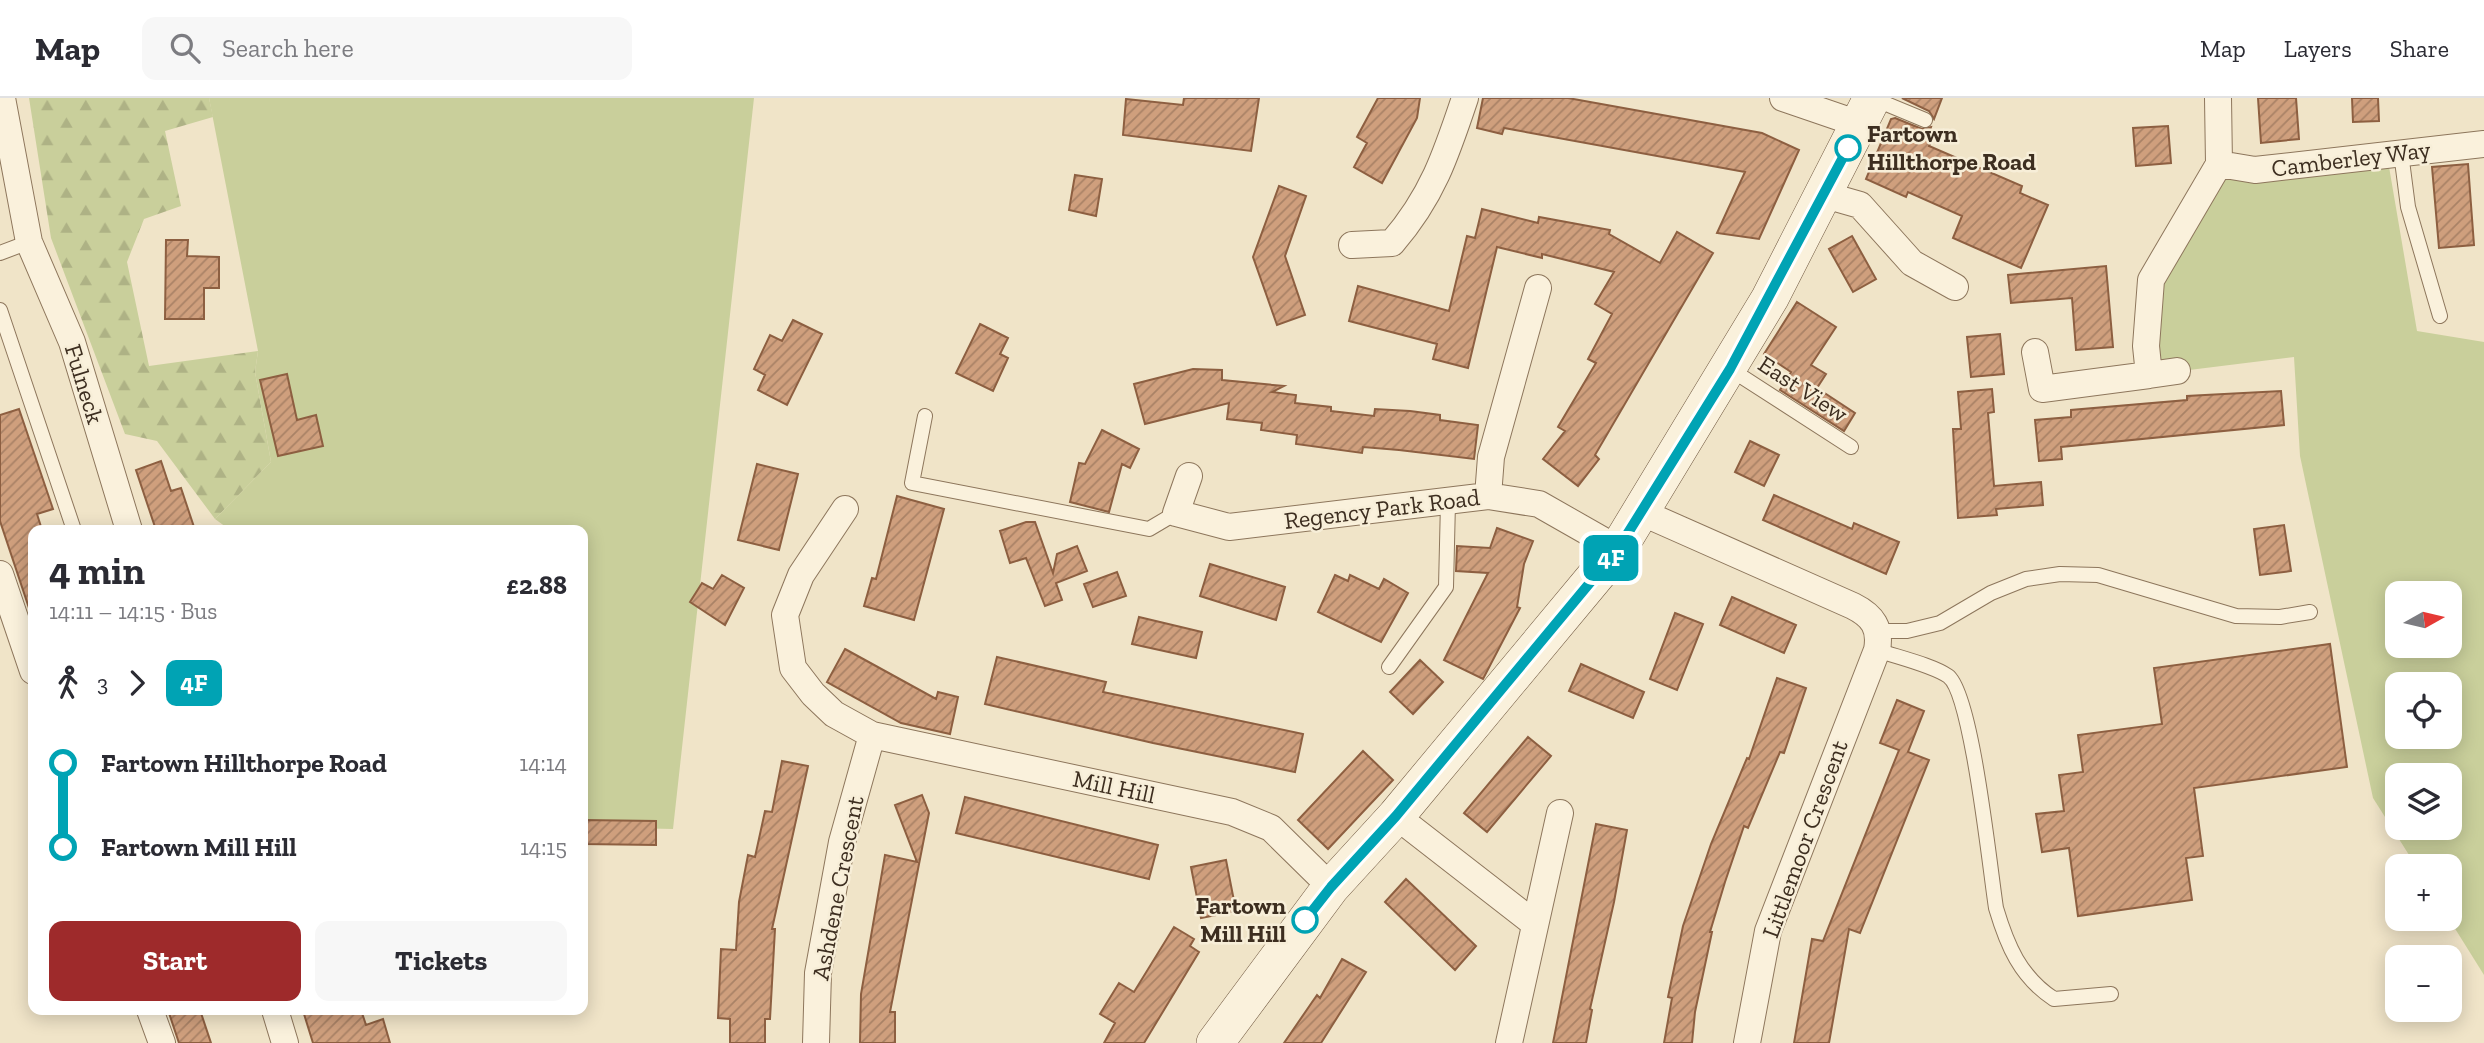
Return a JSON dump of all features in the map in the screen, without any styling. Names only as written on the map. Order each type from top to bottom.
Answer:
[{"type":"street","name":"Fulneck","points":[[2,98],[29,242],[72,342],[127,525]]},
{"type":"street","points":[[1352,245],[1392,243],[1418,213],[1447,152],[1465,98]]},
{"type":"street","points":[[1215,1043],[1331,887],[1396,816],[1618,549],[1643,513],[1730,369],[1825,195],[1868,107],[1783,98]]},
{"type":"street","points":[[2149,375],[2147,346],[2151,280],[2219,164],[2218,98]]},
{"type":"street","name":"Camberley Way","points":[[2219,164],[2255,170],[2484,144]]},
{"type":"street","points":[[1825,195],[1860,205],[1912,263],[1955,287]]},
{"type":"street","points":[[1488,496],[1492,457],[1538,288]]},
{"type":"street","points":[[2035,352],[2042,388],[2177,372]]},
{"type":"street","points":[[1176,513],[1189,476]]},
{"type":"street","name":"Regency Park Road","points":[[1176,513],[1229,527],[1488,496],[1539,504],[1618,549]]},
{"type":"street","name":"Mill Hill","points":[[845,509],[834,545],[801,575],[785,615],[793,668],[813,694],[834,714],[872,735],[1233,812],[1271,828],[1331,887]]},
{"type":"street","points":[[1643,513],[1866,612],[1878,640]]},
{"type":"street","points":[[0,574],[28,656]]},
{"type":"street","name":"Littlemoor Crescent","points":[[1747,1043],[1768,931],[1878,640]]},
{"type":"street","name":"Ashdene Crescent","points":[[816,1043],[818,974],[839,855],[872,735]]},
{"type":"street","points":[[1509,1043],[1560,813]]},
{"type":"street","points":[[1396,816],[1535,924]]},
{"type":"street","points":[[152,1015],[162,1043]]},
{"type":"street","points":[[277,1015],[285,1043]]},
{"type":"lane","points":[[1868,107],[1924,120]]},
{"type":"lane","points":[[2401,153],[2409,207],[2440,316]]},
{"type":"lane","points":[[0,253],[29,242]]},
{"type":"lane","points":[[0,310],[72,525]]},
{"type":"lane","name":"East View","points":[[1730,369],[1851,447]]},
{"type":"lane","points":[[925,416],[912,483],[1149,529],[1176,513]]},
{"type":"lane","points":[[1390,667],[1446,587],[1448,502]]},
{"type":"lane","points":[[1878,640],[1931,626],[1991,593],[2026,579],[2060,574],[2098,575],[2236,616],[2280,617],[2310,612]]},
{"type":"lane","points":[[1878,640],[1948,676],[1957,688],[1968,721],[1996,908],[2004,935],[2020,968],[2054,999],[2112,994]]},
{"type":"green space","points":[[29,98],[209,98],[213,117],[165,131],[181,206],[144,219],[127,262],[149,366],[258,351],[255,372],[271,462],[215,519],[157,441],[125,434],[51,238]]},
{"type":"green space","points":[[209,98],[754,98],[673,829],[588,827],[588,525],[223,525],[215,519],[271,462],[255,372],[258,351]]},
{"type":"green space","points":[[2387,155],[2417,331],[2484,342],[2484,975],[2456,931],[2462,931],[2462,854],[2408,854],[2400,840],[2462,840],[2462,763],[2385,763],[2385,817],[2373,798],[2300,456],[2294,357],[2149,375],[2151,280],[2219,164]]},
{"type":"building","points":[[1184,98],[1259,98],[1251,151],[1123,135],[1126,99],[1183,105]]},
{"type":"building","points":[[1378,98],[1420,98],[1417,118],[1382,183],[1354,167],[1367,143],[1357,137]]},
{"type":"building","points":[[1483,98],[1568,98],[1762,133],[1799,150],[1759,239],[1717,233],[1745,172],[1504,128],[1502,134],[1477,128]]},
{"type":"building","points":[[1902,98],[1942,98],[1934,119],[1929,111]]},
{"type":"building","points":[[2258,98],[2296,98],[2299,139],[2261,143]]},
{"type":"building","points":[[2352,98],[2378,98],[2379,121],[2353,122]]},
{"type":"building","points":[[1895,118],[1922,129],[1931,127],[1928,136],[1933,138],[1929,146],[2022,186],[2020,193],[2048,205],[2021,268],[1953,238],[1962,216],[1908,192],[1906,197],[1866,179],[1891,119]]},
{"type":"building","points":[[2168,126],[2171,163],[2136,166],[2133,128]]},
{"type":"building","points":[[2468,164],[2474,245],[2439,248],[2432,167]]},
{"type":"building","points":[[1075,175],[1102,179],[1096,216],[1069,210]]},
{"type":"building","points":[[1279,186],[1306,196],[1285,256],[1305,315],[1277,325],[1253,257]]},
{"type":"building","points":[[1482,209],[1538,223],[1539,217],[1610,230],[1609,234],[1660,263],[1677,232],[1713,253],[1595,455],[1599,459],[1578,486],[1543,459],[1565,431],[1558,427],[1596,363],[1588,359],[1612,314],[1595,304],[1614,272],[1542,254],[1542,258],[1497,247],[1468,368],[1433,359],[1437,344],[1349,321],[1358,286],[1449,311],[1467,236],[1475,238]]},
{"type":"building","points":[[1852,236],[1876,279],[1853,292],[1829,249]]},
{"type":"building","points":[[166,240],[188,240],[187,256],[219,257],[219,288],[204,288],[204,319],[165,319]]},
{"type":"building","points":[[2106,266],[2113,347],[2076,350],[2072,298],[2011,303],[2008,275]]},
{"type":"building","points":[[1797,302],[1836,327],[1811,365],[1826,374],[1817,388],[1855,413],[1844,431],[1780,390],[1791,372],[1764,354]]},
{"type":"building","points":[[793,320],[822,334],[787,405],[758,390],[765,375],[754,369],[770,335],[782,341]]},
{"type":"building","points":[[980,324],[1008,338],[1000,354],[1008,358],[993,391],[956,373]]},
{"type":"building","points":[[2000,334],[2004,374],[1971,377],[1967,337]]},
{"type":"building","points":[[1193,369],[1222,370],[1222,380],[1284,386],[1272,392],[1296,395],[1295,403],[1331,407],[1331,411],[1374,416],[1375,409],[1410,411],[1440,415],[1440,420],[1478,425],[1474,459],[1363,447],[1362,453],[1296,444],[1297,435],[1261,430],[1262,423],[1227,419],[1229,403],[1145,424],[1134,384]]},
{"type":"building","points":[[287,374],[297,420],[316,415],[323,446],[278,456],[260,380]]},
{"type":"building","points":[[1992,389],[1994,412],[1988,413],[1994,486],[2041,482],[2043,505],[1996,509],[1997,515],[1958,518],[1953,429],[1961,429],[1958,392]]},
{"type":"building","points":[[2281,391],[2284,425],[2061,447],[2062,459],[2039,461],[2035,420],[2071,417],[2071,410],[2187,400],[2187,396]]},
{"type":"building","points":[[19,409],[53,509],[37,514],[40,525],[28,525],[28,605],[0,521],[0,415]]},
{"type":"building","points":[[1102,430],[1139,449],[1130,468],[1122,464],[1109,512],[1070,502],[1079,463],[1085,464]]},
{"type":"building","points":[[1750,441],[1779,455],[1764,486],[1735,472]]},
{"type":"building","points":[[161,461],[171,491],[181,488],[193,525],[154,525],[136,470]]},
{"type":"building","points":[[757,464],[798,474],[779,550],[738,540]]},
{"type":"building","points":[[1774,495],[1852,529],[1854,523],[1899,542],[1886,574],[1763,520]]},
{"type":"building","points":[[897,496],[944,509],[914,620],[864,606],[872,578],[876,579]]},
{"type":"building","points":[[1026,522],[1035,522],[1053,573],[1057,554],[1077,546],[1087,571],[1056,583],[1062,600],[1045,606],[1026,558],[1010,563],[1000,531]]},
{"type":"building","points":[[2284,525],[2291,571],[2260,575],[2254,529]]},
{"type":"building","points":[[1497,528],[1533,541],[1524,564],[1517,607],[1520,608],[1483,679],[1444,660],[1488,573],[1456,571],[1457,546],[1490,548]]},
{"type":"building","points":[[1210,564],[1285,587],[1276,620],[1200,596]]},
{"type":"building","points":[[1117,572],[1126,596],[1093,607],[1084,584]]},
{"type":"building","points":[[722,575],[744,588],[725,625],[690,602],[702,583],[713,589]]},
{"type":"building","points":[[1335,575],[1348,581],[1350,575],[1379,589],[1384,579],[1408,593],[1381,642],[1318,612]]},
{"type":"building","points":[[1732,597],[1796,625],[1784,653],[1720,625]]},
{"type":"building","points":[[1675,613],[1703,624],[1677,690],[1650,679]]},
{"type":"building","points":[[1139,617],[1202,632],[1196,658],[1132,644]]},
{"type":"building","points":[[2330,644],[2347,767],[2194,788],[2203,856],[2186,858],[2192,900],[2078,916],[2069,848],[2042,852],[2036,814],[2064,811],[2059,775],[2083,772],[2078,735],[2162,724],[2154,668]]},
{"type":"building","points":[[845,649],[936,699],[938,692],[958,697],[950,734],[901,723],[827,682]]},
{"type":"building","points":[[997,657],[1106,682],[1103,692],[1303,734],[1295,772],[985,704]]},
{"type":"building","points":[[1420,660],[1443,682],[1413,714],[1390,692]]},
{"type":"building","points":[[1581,664],[1644,692],[1633,718],[1569,691]]},
{"type":"building","points":[[1777,678],[1806,688],[1784,753],[1780,752],[1748,828],[1744,826],[1725,882],[1710,932],[1692,1043],[1664,1043],[1672,998],[1668,997],[1683,926],[1711,844],[1747,758],[1749,759]]},
{"type":"building","points":[[1897,700],[1924,711],[1908,752],[1929,760],[1860,933],[1849,929],[1829,1043],[1794,1043],[1812,939],[1823,941],[1899,750],[1880,743]]},
{"type":"building","points":[[1528,737],[1551,756],[1487,832],[1464,813]]},
{"type":"building","points":[[1363,751],[1393,780],[1328,849],[1298,820]]},
{"type":"building","points":[[782,761],[808,766],[772,929],[775,929],[770,1019],[765,1019],[765,1043],[730,1043],[730,1019],[718,1018],[721,949],[736,950],[739,902],[748,855],[755,857],[765,811],[772,812]]},
{"type":"building","points":[[922,795],[929,813],[890,1012],[895,1012],[895,1043],[860,1043],[861,994],[885,855],[917,862],[895,805]]},
{"type":"building","points":[[965,797],[1158,845],[1149,879],[956,833]]},
{"type":"building","points":[[588,820],[656,821],[656,845],[588,844]]},
{"type":"building","points":[[1596,824],[1627,830],[1614,902],[1590,1009],[1592,1010],[1586,1043],[1553,1043]]},
{"type":"building","points":[[1226,860],[1236,911],[1201,918],[1191,867]]},
{"type":"building","points":[[1406,879],[1476,946],[1455,970],[1385,902]]},
{"type":"building","points":[[1174,927],[1194,939],[1190,946],[1199,952],[1144,1043],[1104,1043],[1115,1023],[1100,1014],[1119,983],[1134,992]]},
{"type":"building","points":[[1342,959],[1366,972],[1321,1043],[1284,1043],[1317,995],[1320,998]]},
{"type":"building","points":[[170,1015],[202,1015],[211,1043],[179,1043]]},
{"type":"building","points":[[304,1015],[363,1015],[366,1025],[383,1019],[390,1043],[313,1043]]},
{"type":"bus line","name":"4F","points":[[1305,920],[1331,887],[1396,816],[1618,549],[1643,513],[1730,369],[1781,278],[1848,148]]},
{"type":"place","name":"Fartown Hillthorpe Road","points":[[1848,148]]},
{"type":"place","name":"Fartown Mill Hill","points":[[1305,920]]}]
